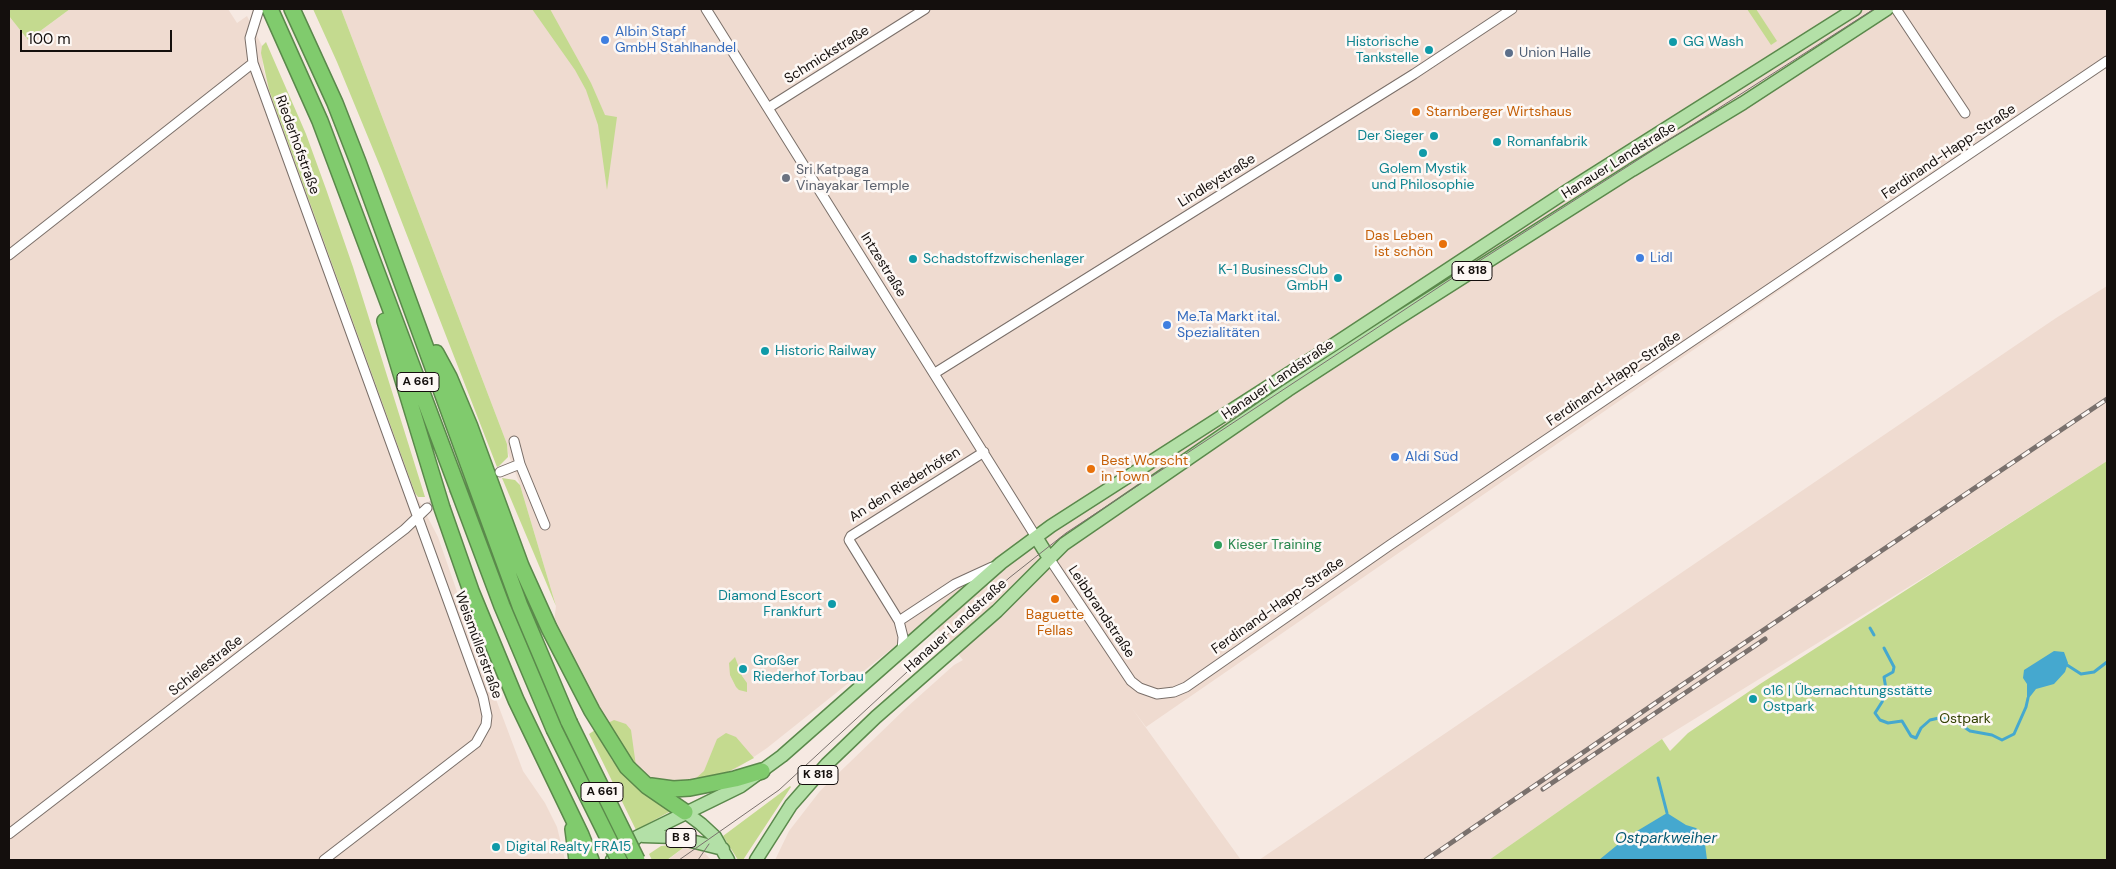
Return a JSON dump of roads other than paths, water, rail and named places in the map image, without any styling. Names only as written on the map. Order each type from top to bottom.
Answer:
[{"type":"highway","name":"A 661","points":[[292,9],[335,103],[413,310],[520,606],[569,722],[637,860]]},
{"type":"highway","name":"A 661","points":[[267,10],[320,121],[502,606],[554,729],[621,860]]},
{"type":"highway","points":[[362,234],[379,301],[439,499],[460,561],[516,700],[572,825],[577,860]]},
{"type":"highway","points":[[413,310],[449,377],[488,474],[521,566],[549,628],[607,738],[627,767],[647,786],[685,812]]},
{"type":"highway","points":[[647,786],[673,789],[690,788],[736,779],[762,770]]},
{"type":"highway","points":[[550,774],[581,835],[591,860]]},
{"type":"main road","name":"Hanauer Landstraße","points":[[685,812],[726,794],[762,770],[807,735],[1001,563],[1036,537],[1405,298],[1567,190],[1855,9]]},
{"type":"main road","name":"Hanauer Landstraße","points":[[756,860],[791,805],[827,764],[876,717],[997,610],[1064,544],[1320,369],[1446,287],[1632,170],[1743,103],[1887,9]]},
{"type":"main road","points":[[1036,537],[1049,558]]},
{"type":"main road","name":"B 8","points":[[612,860],[635,839],[685,812],[711,833],[724,857]]},
{"type":"main road","name":"B 8","points":[[635,839],[653,835],[675,837],[724,857]]},
{"type":"main road","points":[[621,860],[635,839]]},
{"type":"main road","points":[[763,860],[768,840]]},
{"type":"street","name":"Intzestraße","points":[[706,9],[1036,537]]},
{"type":"street","name":"Schmickstraße","points":[[768,108],[925,9]]},
{"type":"street","name":"Lindleystraße","points":[[935,373],[1414,74],[1512,9]]},
{"type":"street","points":[[1896,9],[1964,113]]},
{"type":"street","name":"Riederhofstraße","points":[[267,10],[250,38],[253,63],[417,516]]},
{"type":"street","name":"Ferdinand-Happ-Straße","points":[[1131,681],[1140,688],[1157,694],[1174,692],[1186,687],[1398,540],[2107,61]]},
{"type":"street","points":[[9,255],[253,63]]},
{"type":"street","points":[[514,441],[520,464],[545,525]]},
{"type":"street","name":"An den Riederhöfen","points":[[902,650],[903,638],[899,621],[848,540],[851,536],[984,452]]},
{"type":"street","points":[[500,472],[520,464]]},
{"type":"street","points":[[417,516],[427,508]]},
{"type":"street","name":"Schielestraße","points":[[9,834],[397,535],[417,516]]},
{"type":"street","name":"Weismüllerstraße","points":[[324,860],[476,743],[486,726],[487,716],[483,697],[417,516]]},
{"type":"street","name":"Leibbrandstraße","points":[[1049,558],[1131,681]]},
{"type":"street","points":[[899,621],[955,584],[1001,563]]},
{"type":"water","points":[[2054,651],[2064,652],[2068,663],[2065,672],[2054,684],[2036,689],[2027,698],[2027,684],[2023,678],[2024,670]]},
{"type":"water","name":"Ostparkweiher","points":[[1667,813],[1686,825],[1696,828],[1704,836],[1707,860],[1599,860],[1627,837]]},
{"type":"waterway","points":[[1870,628],[1874,635]]},
{"type":"waterway","points":[[1884,648],[1894,667],[1893,672],[1884,677],[1886,689],[1882,702],[1875,713],[1880,720],[1888,723],[1902,721],[1911,736],[1916,738],[1921,728],[1930,720],[1939,718],[1954,720],[1970,731],[1992,735],[2002,740],[2014,734],[2028,698]]},
{"type":"waterway","points":[[2067,665],[2081,674],[2094,672],[2107,662]]},
{"type":"waterway","points":[[1658,778],[1667,813]]},
{"type":"tunnel","points":[[427,508],[477,481]]},
{"type":"tram line","points":[[679,860],[779,790],[1009,578],[1066,533],[1448,281],[1874,9]]},
{"type":"tram line","points":[[698,860],[709,844]]},
{"type":"railway","points":[[1426,860],[1667,695],[2107,399]]},
{"type":"railway","points":[[1543,789],[1765,639]]},
{"type":"place","name":"Albin Stapf GmbH Stahlhandel","points":[[605,40]]},
{"type":"place","name":"GG Wash","points":[[1673,42]]},
{"type":"place","name":"Historische Tankstelle","points":[[1429,50]]},
{"type":"place","name":"Union Halle","points":[[1509,53]]},
{"type":"place","name":"Starnberger Wirtshaus","points":[[1416,112]]},
{"type":"place","name":"Der Sieger","points":[[1434,136]]},
{"type":"place","name":"Romanfabrik","points":[[1497,142]]},
{"type":"place","name":"Golem Mystik und Philosophie","points":[[1423,153]]},
{"type":"place","name":"Sri Katpaga Vinayakar Temple","points":[[786,178]]},
{"type":"place","name":"Das Leben ist schön","points":[[1443,244]]},
{"type":"place","name":"Lidl","points":[[1640,258]]},
{"type":"place","name":"Schadstoffzwischenlager","points":[[913,259]]},
{"type":"place","name":"K-1 BusinessClub GmbH","points":[[1338,278]]},
{"type":"place","name":"Me.Ta Markt ital. Spezialitäten","points":[[1167,325]]},
{"type":"place","name":"Historic Railway","points":[[765,351]]},
{"type":"place","name":"Aldi Süd","points":[[1395,457]]},
{"type":"place","name":"Best Worscht in Town","points":[[1091,469]]},
{"type":"place","name":"Kieser Training","points":[[1218,545]]},
{"type":"place","name":"Baguette Fellas","points":[[1055,599]]},
{"type":"place","name":"Diamond Escort Frankfurt","points":[[832,604]]},
{"type":"place","name":"Großer Riederhof Torbau","points":[[743,669]]},
{"type":"place","name":"o16 | Übernachtungsstätte Ostpark","points":[[1753,699]]},
{"type":"place","name":"Digital Realty FRA15","points":[[496,847]]},
{"type":"park label","name":"Ostpark","points":[[1965,719]]}]
